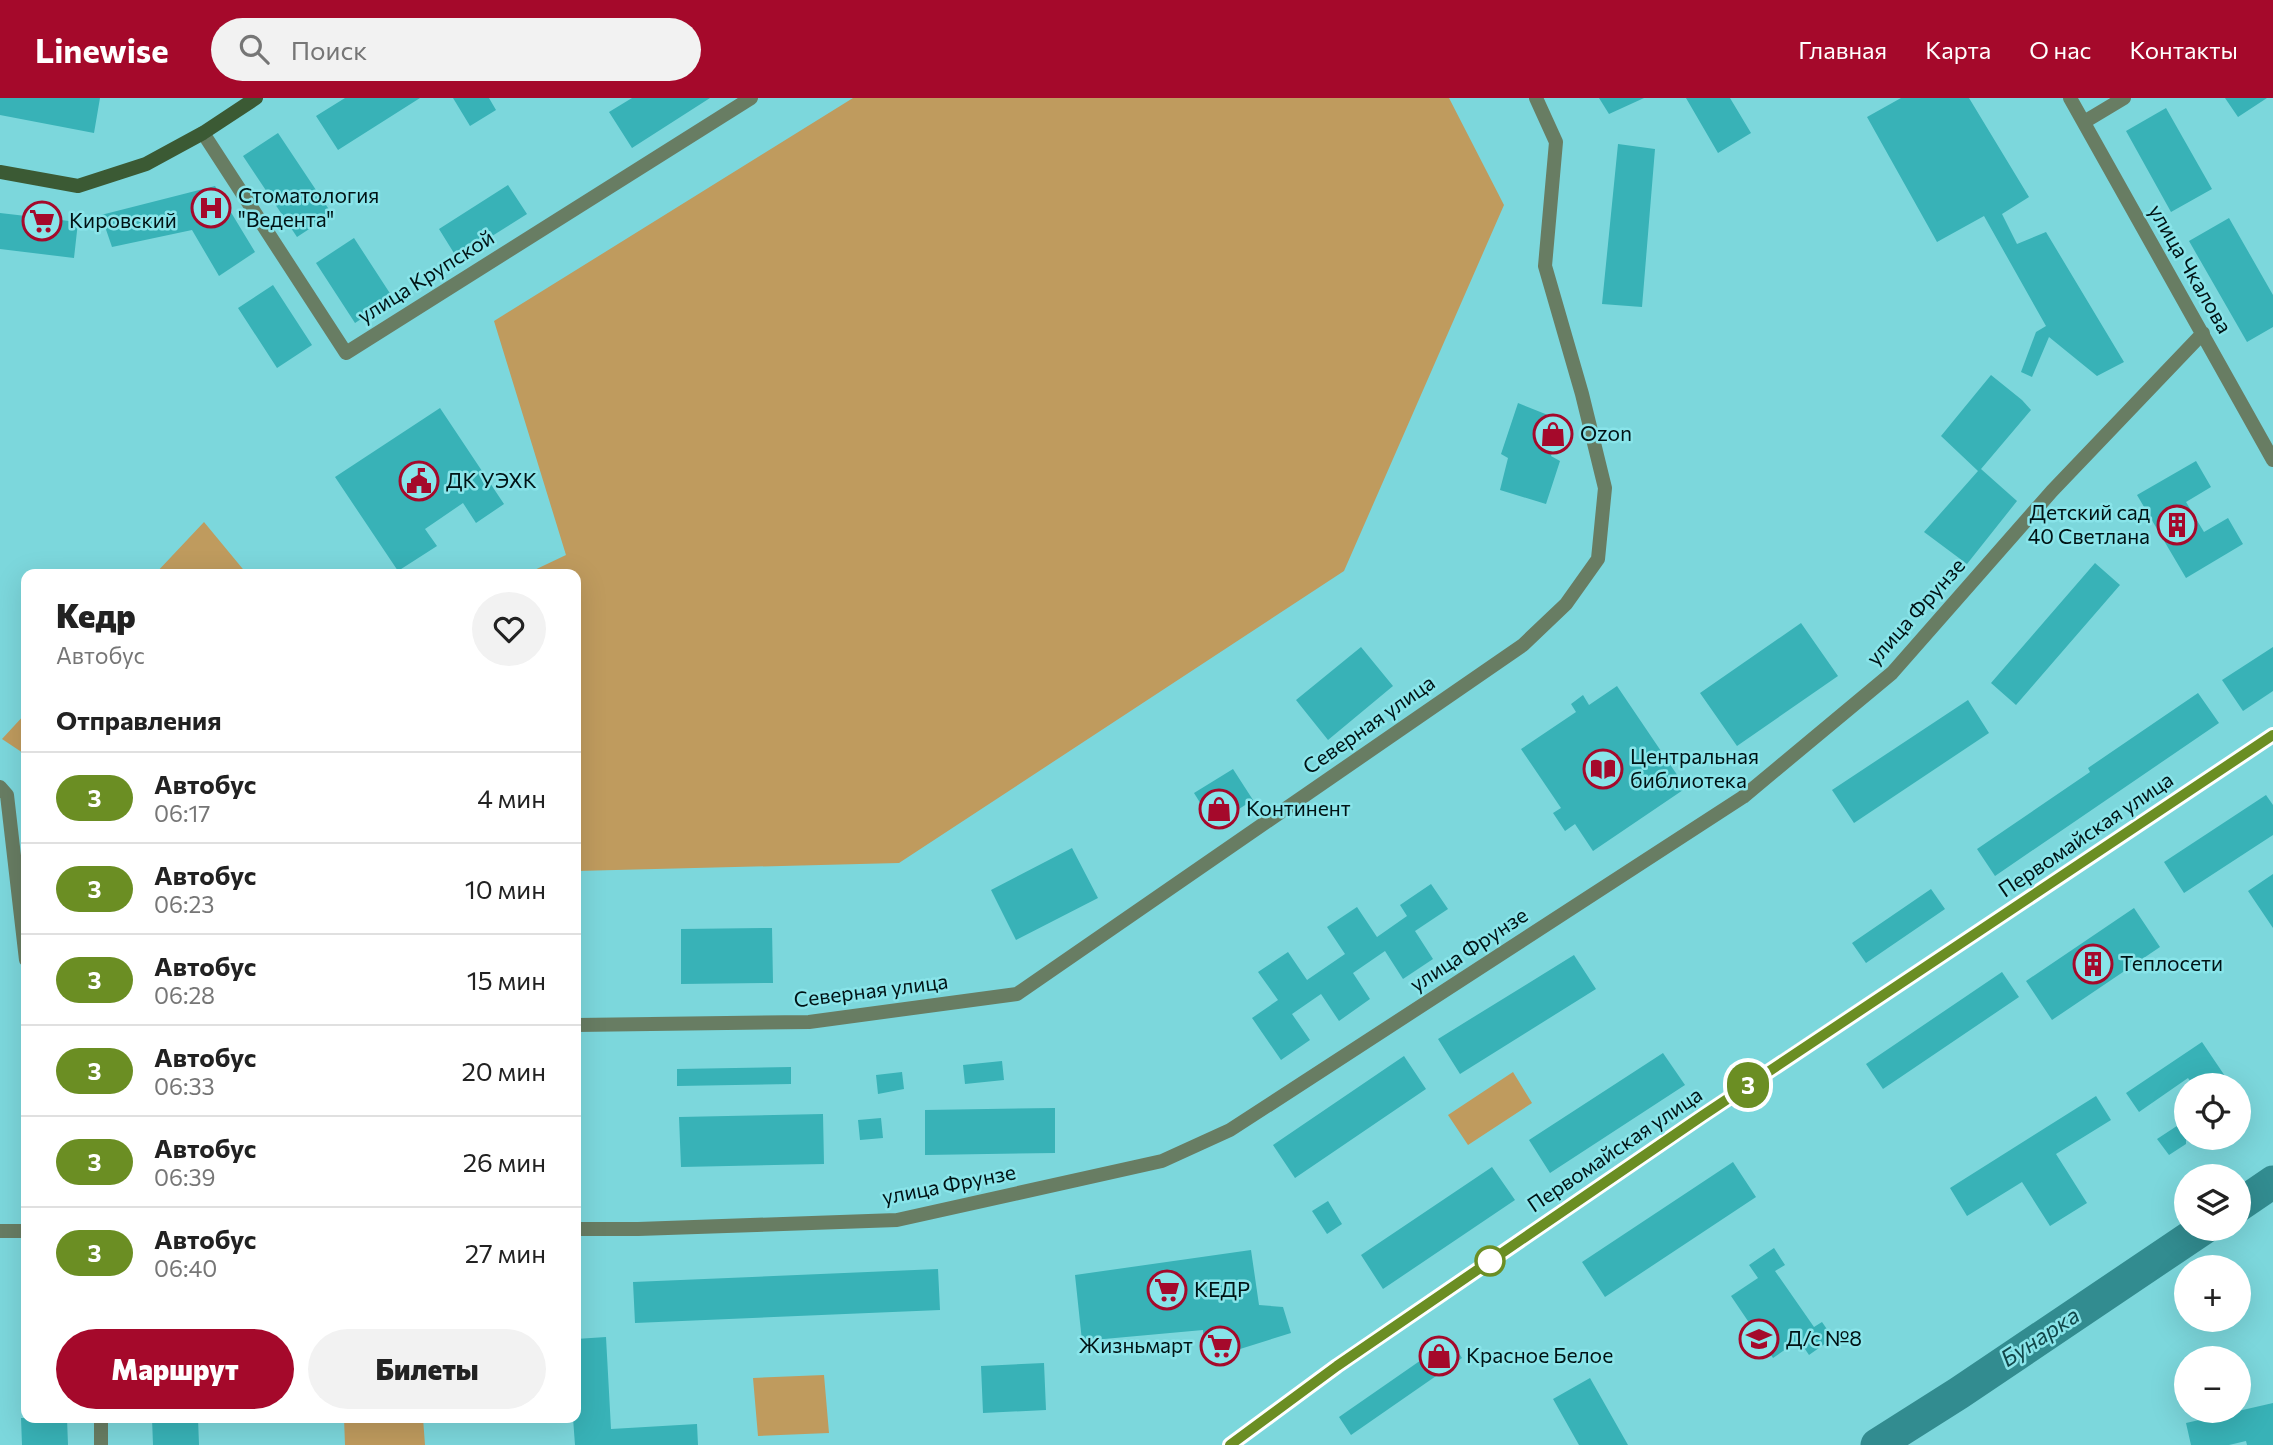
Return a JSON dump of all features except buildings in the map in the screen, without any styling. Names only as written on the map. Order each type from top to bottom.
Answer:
[{"type":"main road","points":[[0,172],[78,186],[146,164],[203,133],[256,98]]},
{"type":"main road","name":"Первомайская улица","points":[[1230,1445],[1337,1366],[1714,1108],[2273,735]]},
{"type":"street","name":"улица Крупской","points":[[203,133],[346,353],[751,98]]},
{"type":"street","name":"Северная улица","points":[[581,1025],[809,1022],[1017,994],[1523,645],[1566,604],[1598,559],[1605,488],[1582,394],[1545,266],[1556,142],[1536,98]]},
{"type":"street","name":"улица Чкалова","points":[[2070,98],[2273,460]]},
{"type":"street","points":[[2084,122],[2124,98]]},
{"type":"street","name":"улица Фрунзе","points":[[581,1229],[897,1220],[1162,1161],[1230,1130],[1743,797],[1892,673],[2052,491],[2203,333]]},
{"type":"street","points":[[0,787],[7,795],[21,917]]},
{"type":"street","points":[[0,1231],[21,1231]]},
{"type":"street","points":[[101,1423],[101,1445]]},
{"type":"shaded area","points":[[853,98],[1449,98],[1504,205],[1344,571],[899,863],[581,871],[581,569],[537,569],[566,555],[494,321]]},
{"type":"shaded area","points":[[204,522],[243,569],[160,569]]},
{"type":"shaded area","points":[[21,718],[21,752],[2,739]]},
{"type":"shaded area","points":[[1513,1072],[1532,1103],[1468,1145],[1448,1115]]},
{"type":"shaded area","points":[[824,1375],[829,1433],[758,1436],[753,1378]]},
{"type":"shaded area","points":[[344,1423],[423,1423],[425,1445],[345,1445]]},
{"type":"waterway","name":"Бунарка","points":[[2251,1197],[2273,1182]]},
{"type":"waterway","name":"Бунарка","points":[[1877,1445],[2185,1241]]},
{"type":"bus line","name":"3","points":[[1230,1445],[1337,1366],[1702,1116],[2273,735]]},
{"type":"place","name":"Стоматология \"Ведента\"","points":[[211,208]]},
{"type":"place","name":"Кировский","points":[[42,221]]},
{"type":"place","name":"Ozon","points":[[1553,434]]},
{"type":"place","name":"ДК УЭХК","points":[[419,481]]},
{"type":"place","name":"Детский сад 40 Светлана","points":[[2177,525]]},
{"type":"place","name":"Центральная библиотека","points":[[1603,769]]},
{"type":"place","name":"Континент","points":[[1219,809]]},
{"type":"place","name":"Теплосети","points":[[2093,964]]},
{"type":"place","name":"КЕДР","points":[[1167,1290]]},
{"type":"place","name":"Д/с №8","points":[[1759,1339]]},
{"type":"place","name":"Жизньмарт","points":[[1220,1346]]},
{"type":"place","name":"Красное Белое","points":[[1439,1356]]}]
